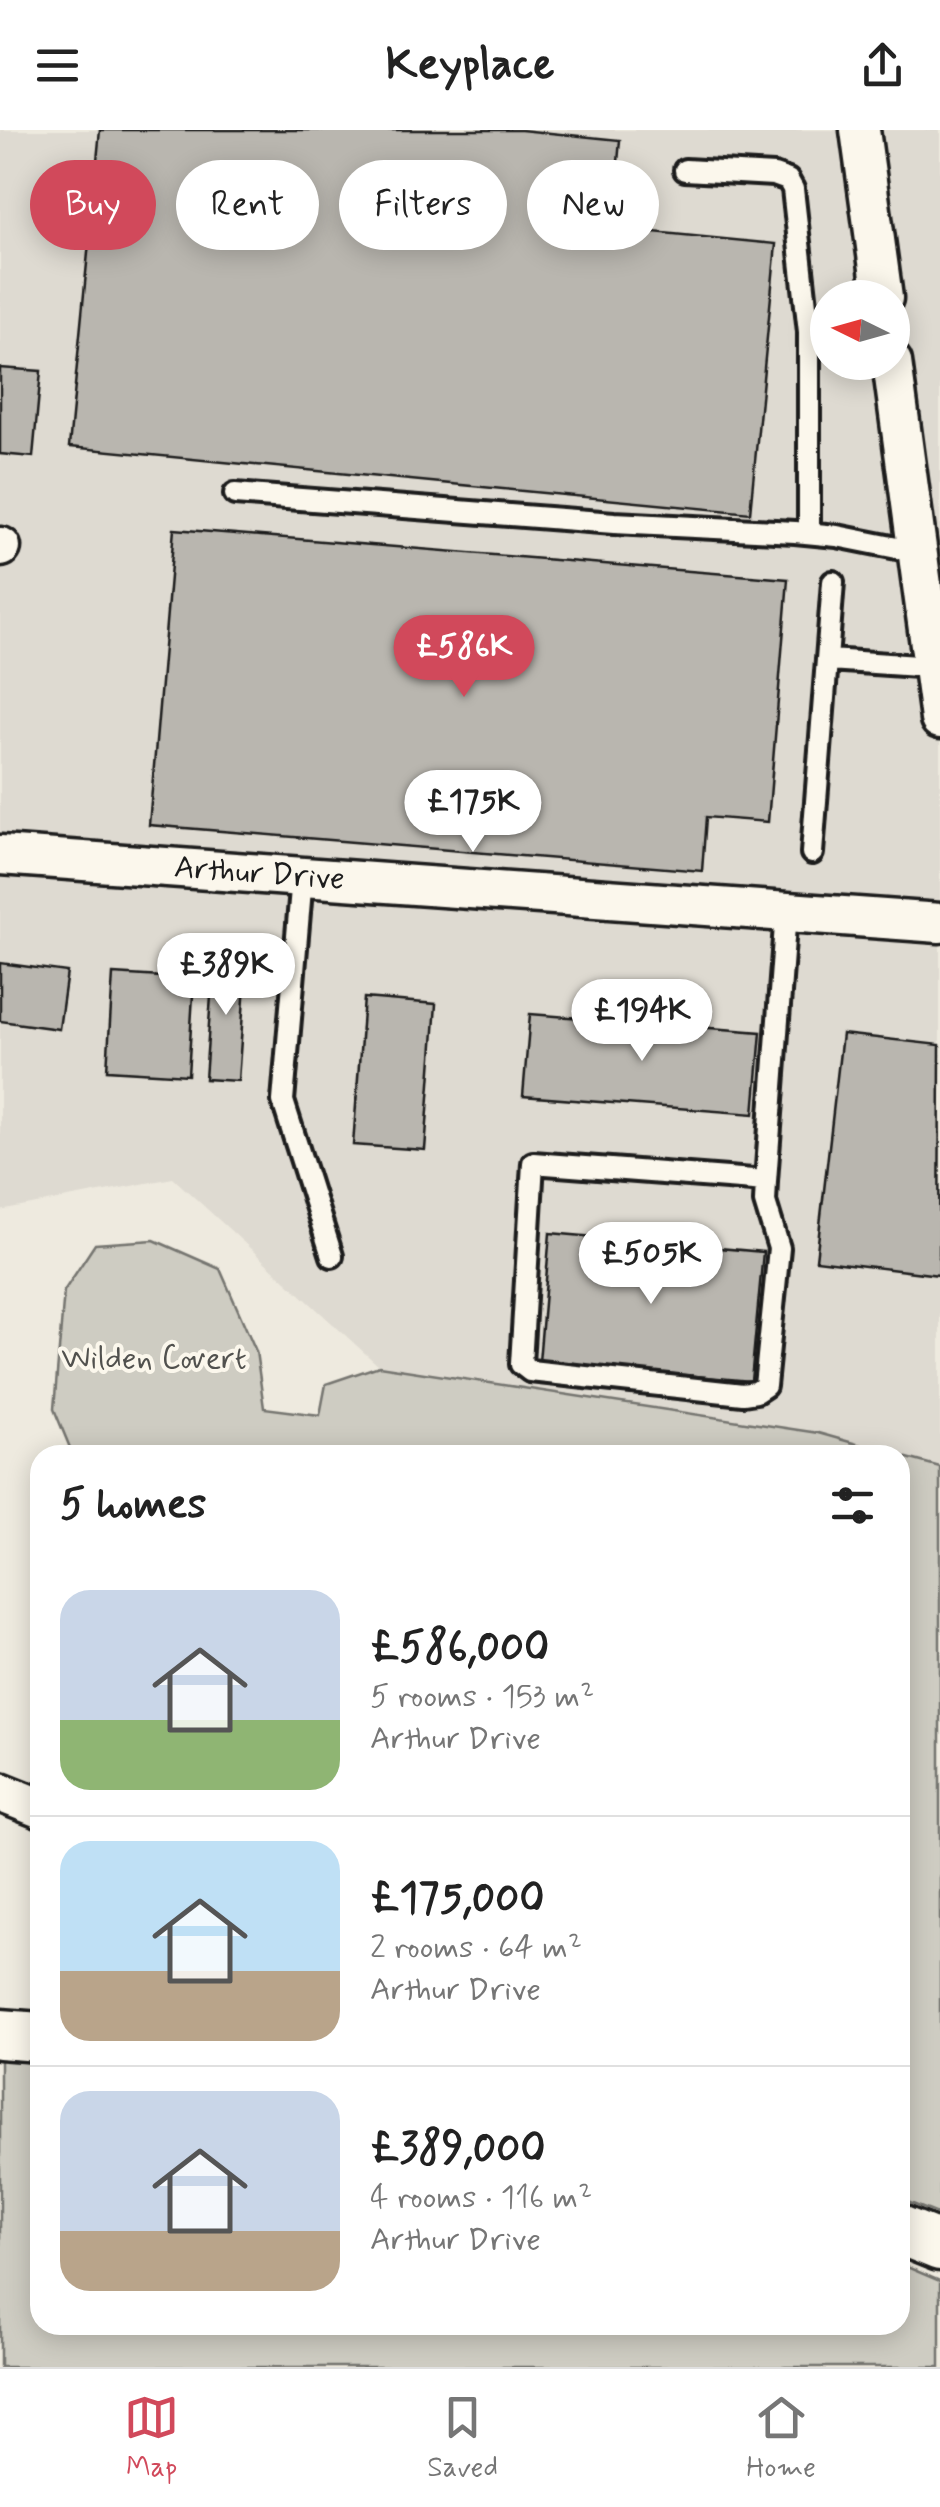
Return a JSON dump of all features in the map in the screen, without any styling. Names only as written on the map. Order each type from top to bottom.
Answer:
[{"type":"street","points":[[860,130],[881,280]]},
{"type":"street","points":[[894,380],[940,718]]},
{"type":"street","name":"Arthur Drive","points":[[0,855],[786,912],[940,915]]},
{"type":"street","points":[[0,1792],[30,1804]]},
{"type":"street","points":[[0,2034],[30,2036]]},
{"type":"street","points":[[910,2234],[940,2246]]},
{"type":"lane","points":[[685,170],[774,175],[788,180],[794,189],[809,332],[809,533]]},
{"type":"lane","points":[[236,494],[809,533],[918,552]]},
{"type":"lane","points":[[812,852],[833,582]]},
{"type":"lane","points":[[829,660],[933,667]]},
{"type":"lane","points":[[302,876],[283,1100],[332,1256]]},
{"type":"lane","points":[[766,1181],[533,1163],[521,1364],[530,1371],[743,1394],[765,1386],[780,1248],[765,1202],[786,912]]},
{"type":"shaded area","points":[[0,130],[940,130],[940,1467],[910,1459],[910,1445],[861,1445],[818,1433],[379,1366],[173,1178],[0,1211]]},
{"type":"green space","name":"Wilden Covert","points":[[154,1240],[220,1269],[256,1351],[264,1408],[320,1415],[326,1384],[379,1366],[818,1433],[861,1445],[69,1445],[54,1409],[64,1291],[95,1244]]},
{"type":"green space","points":[[910,1459],[940,1467],[940,2215],[910,2203]]},
{"type":"green space","points":[[0,2059],[30,2061],[30,2335],[910,2335],[910,2268],[940,2281],[940,2367],[0,2367]]},
{"type":"building","points":[[100,130],[521,130],[620,140],[618,160],[527,160],[527,250],[659,250],[659,233],[776,244],[750,513],[69,447],[88,250],[156,250],[156,160],[97,160]]},
{"type":"building","points":[[0,368],[41,371],[33,457],[0,454]]},
{"type":"building","points":[[174,529],[788,579],[768,822],[706,817],[702,871],[149,825]]},
{"type":"building","points":[[214,955],[247,957],[238,1081],[205,1079]]},
{"type":"building","points":[[0,963],[67,972],[59,1029],[0,1021]]},
{"type":"building","points":[[113,974],[194,979],[188,1075],[107,1070]]},
{"type":"building","points":[[364,998],[436,1004],[425,1150],[353,1145]]},
{"type":"building","points":[[530,1014],[761,1032],[754,1114],[523,1096]]},
{"type":"building","points":[[842,1034],[940,1045],[939,1275],[816,1260]]},
{"type":"building","points":[[550,1233],[763,1252],[751,1381],[539,1362]]}]
